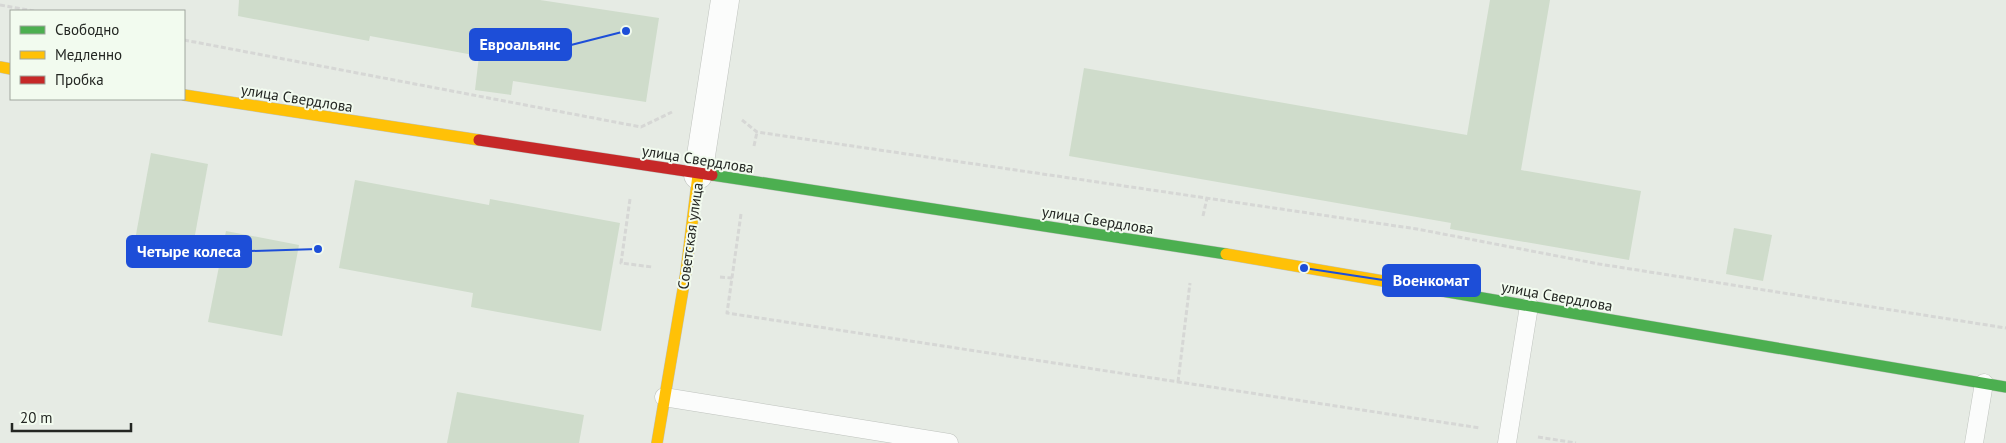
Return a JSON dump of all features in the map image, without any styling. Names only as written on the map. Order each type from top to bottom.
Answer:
[{"type":"main road","name":"улица Свердлова","points":[[185,95],[698,175],[1195,249],[2006,387]]},
{"type":"main road","name":"Советская улица","points":[[657,443],[686,272],[698,175]]},
{"type":"street","name":"Советская улица","points":[[698,175],[725,0]]},
{"type":"lane","points":[[1507,438],[1529,306]]},
{"type":"lane","points":[[1974,443],[1984,383]]},
{"type":"lane","points":[[664,397],[899,439],[949,443]]},
{"type":"path","points":[[0,5],[28,10]]},
{"type":"path","points":[[185,40],[641,126],[711,94],[757,132],[1417,229],[1609,265],[2006,328]]},
{"type":"path","points":[[641,126],[621,262],[686,272]]},
{"type":"path","points":[[757,132],[746,182],[727,313],[1178,382],[1507,438],[1576,443]]},
{"type":"path","points":[[1178,382],[1195,249],[1207,198]]},
{"type":"building","points":[[239,0],[540,0],[659,18],[646,102],[513,81],[511,95],[475,90],[479,56],[370,36],[369,41],[238,16]]},
{"type":"building","points":[[1490,0],[1550,0],[1521,170],[1641,191],[1629,260],[1450,229],[1451,223],[1069,156],[1084,68],[1467,135]]},
{"type":"building","points":[[151,153],[208,164],[192,251],[135,240]]},
{"type":"building","points":[[355,180],[489,205],[490,199],[620,223],[601,331],[471,307],[473,293],[339,268]]},
{"type":"building","points":[[1734,228],[1772,235],[1763,281],[1726,274]]},
{"type":"building","points":[[226,231],[299,245],[282,336],[208,322]]},
{"type":"building","points":[[457,392],[584,415],[579,443],[447,443]]},
{"type":"traffic: fast","points":[[712,175],[1226,254]]},
{"type":"traffic: fast","points":[[1424,288],[2006,387]]},
{"type":"traffic: slow","points":[[0,67],[10,69]]},
{"type":"traffic: slow","points":[[185,95],[479,140]]},
{"type":"traffic: slow","points":[[657,443],[686,272],[698,175]]},
{"type":"traffic: slow","points":[[1226,254],[1424,288]]},
{"type":"traffic: jam","points":[[479,140],[712,175]]},
{"type":"place","name":"Евроальянс","points":[[626,31]]},
{"type":"place","name":"Четыре колеса","points":[[318,249]]},
{"type":"place","name":"Военкомат","points":[[1304,268]]}]
